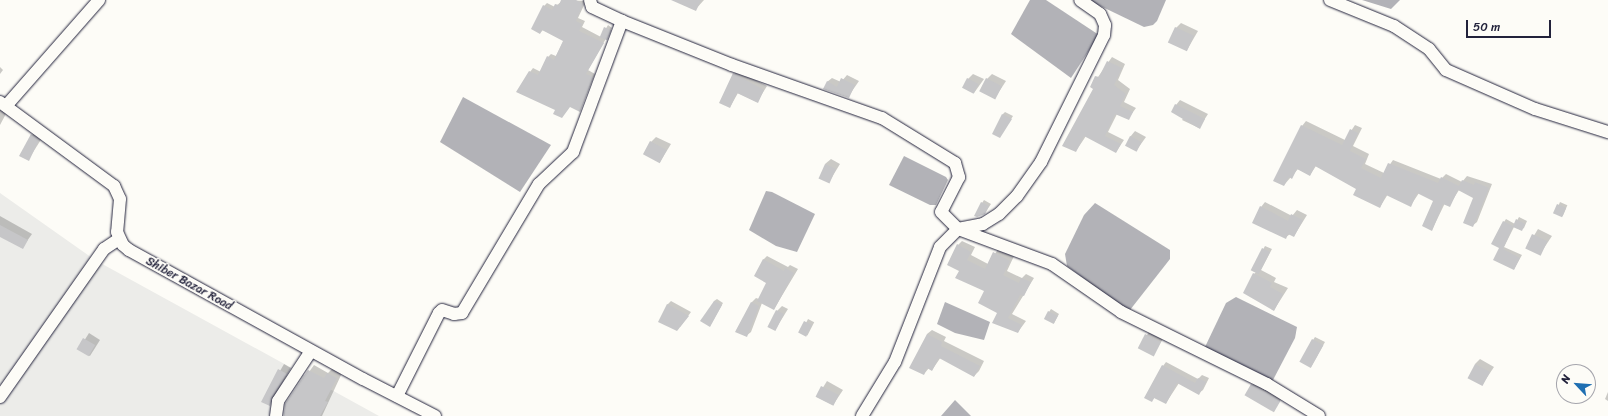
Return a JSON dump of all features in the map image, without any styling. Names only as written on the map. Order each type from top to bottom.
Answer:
[{"type":"street","points":[[0,397],[104,248],[119,239],[117,232],[120,199],[114,186],[3,104],[99,0]]},
{"type":"street","points":[[590,0],[592,7],[622,21],[732,65],[882,118],[955,163],[959,177],[940,212],[958,229],[1052,264],[1121,312],[1267,384],[1319,416]]},
{"type":"street","points":[[862,416],[894,362],[940,247],[958,229],[983,224],[999,214],[1017,196],[1041,162],[1104,35],[1105,25],[1100,14],[1080,0]]},
{"type":"street","points":[[1330,0],[1394,26],[1429,49],[1446,70],[1535,109],[1608,132]]},
{"type":"street","points":[[397,396],[438,313],[442,310],[454,314],[462,313],[539,184],[573,152],[622,21]]},
{"type":"street","name":"Shiber Bazar Road","points":[[119,239],[129,250],[311,352],[435,416]]},
{"type":"street","points":[[276,416],[278,401],[311,352]]},
{"type":"shaded area","points":[[1030,0],[1046,0],[1099,35],[1071,78],[1011,34]]},
{"type":"shaded area","points":[[1088,0],[1166,0],[1157,21],[1153,25],[1144,27]]},
{"type":"shaded area","points":[[1362,0],[1400,0],[1391,9]]},
{"type":"shaded area","points":[[463,97],[551,145],[520,192],[440,142]]},
{"type":"shaded area","points":[[904,156],[946,177],[948,180],[936,205],[930,205],[889,185]]},
{"type":"shaded area","points":[[766,191],[772,192],[815,214],[797,252],[776,246],[749,230]]},
{"type":"shaded area","points":[[0,193],[95,260],[379,416],[0,416]]},
{"type":"shaded area","points":[[1095,203],[1170,250],[1170,259],[1130,310],[1122,307],[1067,266],[1065,254],[1084,215]]},
{"type":"shaded area","points":[[1236,297],[1297,327],[1295,338],[1273,380],[1268,380],[1205,347],[1226,303]]},
{"type":"shaded area","points":[[945,302],[990,322],[984,340],[955,333],[937,324]]},
{"type":"shaded area","points":[[955,400],[971,416],[941,416]]},
{"type":"building","points":[[561,0],[576,0],[583,4],[576,21],[582,24],[579,31],[604,43],[586,74],[593,77],[580,112],[570,107],[562,118],[553,114],[555,110],[516,92],[529,71],[538,75],[547,56],[554,60],[563,41],[542,30],[540,34],[531,29],[543,5],[552,10],[555,4],[559,5]]},
{"type":"building","points":[[671,0],[701,0],[696,11]]},
{"type":"building","points":[[604,27],[611,30],[607,40],[600,37]]},
{"type":"building","points":[[1175,27],[1194,36],[1187,51],[1168,42]]},
{"type":"building","points":[[1107,61],[1122,68],[1114,85],[1126,94],[1120,106],[1133,112],[1129,120],[1115,114],[1105,136],[1121,144],[1116,153],[1084,136],[1076,152],[1062,146],[1093,89],[1090,87],[1095,76],[1099,77]]},
{"type":"building","points":[[733,73],[764,90],[758,103],[737,93],[730,108],[719,103]]},
{"type":"building","points":[[841,78],[855,85],[849,98],[823,89],[827,81],[837,87]]},
{"type":"building","points":[[967,78],[979,84],[974,94],[962,88]]},
{"type":"building","points":[[986,78],[1002,86],[995,100],[979,91]]},
{"type":"building","points":[[1175,104],[1205,119],[1200,129],[1171,112]]},
{"type":"building","points":[[1002,114],[1012,119],[1000,138],[992,134]]},
{"type":"building","points":[[1301,125],[1342,145],[1350,129],[1358,133],[1350,151],[1366,159],[1361,168],[1381,178],[1388,163],[1438,183],[1441,177],[1459,186],[1462,180],[1474,185],[1475,182],[1489,188],[1473,227],[1463,223],[1473,198],[1458,190],[1450,207],[1443,204],[1432,231],[1422,226],[1433,201],[1417,193],[1411,207],[1386,195],[1380,208],[1353,195],[1356,189],[1315,166],[1310,176],[1297,169],[1292,179],[1289,177],[1284,186],[1273,181]]},
{"type":"building","points":[[31,134],[39,140],[29,161],[19,156]]},
{"type":"building","points":[[1130,136],[1142,142],[1137,152],[1125,146]]},
{"type":"building","points":[[650,141],[667,150],[660,163],[643,154]]},
{"type":"building","points":[[825,164],[836,169],[829,183],[818,179]]},
{"type":"building","points":[[981,202],[989,206],[985,214],[977,217],[974,216]]},
{"type":"building","points":[[1557,204],[1566,208],[1562,217],[1553,213]]},
{"type":"building","points":[[1260,206],[1288,221],[1291,214],[1303,220],[1294,237],[1288,234],[1286,239],[1252,223]]},
{"type":"building","points":[[1516,219],[1525,224],[1522,231],[1513,227],[1503,249],[1520,258],[1514,270],[1493,260],[1499,248],[1491,244],[1503,221],[1513,226]]},
{"type":"building","points":[[0,225],[28,240],[23,249],[0,237]]},
{"type":"building","points":[[1532,234],[1547,241],[1541,256],[1525,249]]},
{"type":"building","points":[[957,244],[971,252],[967,260],[985,269],[993,252],[1010,261],[1003,275],[1019,283],[1021,278],[1031,282],[1024,296],[1020,295],[1008,318],[1022,325],[1018,333],[992,323],[997,313],[978,303],[984,291],[955,278],[959,271],[947,265]]},
{"type":"building","points":[[1262,248],[1270,252],[1259,274],[1251,270]]},
{"type":"building","points":[[763,259],[784,271],[785,268],[794,273],[774,310],[757,301],[766,283],[754,276]]},
{"type":"building","points":[[1253,273],[1272,283],[1270,287],[1283,294],[1274,311],[1243,293]]},
{"type":"building","points":[[714,301],[722,305],[710,327],[700,321]]},
{"type":"building","points":[[751,302],[759,306],[747,337],[735,332]]},
{"type":"building","points":[[667,304],[689,316],[677,331],[658,322]]},
{"type":"building","points":[[776,310],[784,314],[775,331],[767,327]]},
{"type":"building","points":[[1048,311],[1058,316],[1054,324],[1044,319]]},
{"type":"building","points":[[804,321],[812,325],[806,337],[798,333]]},
{"type":"building","points":[[927,334],[942,342],[941,346],[980,366],[974,377],[939,358],[932,371],[927,368],[924,375],[909,368]]},
{"type":"building","points":[[1145,334],[1161,342],[1154,356],[1138,348]]},
{"type":"building","points":[[83,338],[95,345],[89,356],[77,349]]},
{"type":"building","points":[[1312,339],[1323,345],[1311,368],[1299,362]]},
{"type":"building","points":[[1475,364],[1490,372],[1482,386],[1467,378]]},
{"type":"building","points":[[1162,365],[1195,383],[1198,378],[1206,382],[1199,395],[1177,383],[1166,404],[1154,398],[1152,402],[1144,398]]},
{"type":"building","points":[[278,369],[287,374],[272,397],[270,406],[261,402]]},
{"type":"building","points":[[308,370],[324,378],[327,373],[337,378],[325,401],[328,402],[320,416],[284,416],[285,404]]},
{"type":"building","points":[[1251,384],[1280,401],[1274,412],[1244,395]]},
{"type":"building","points":[[821,386],[839,395],[833,406],[816,397]]}]
